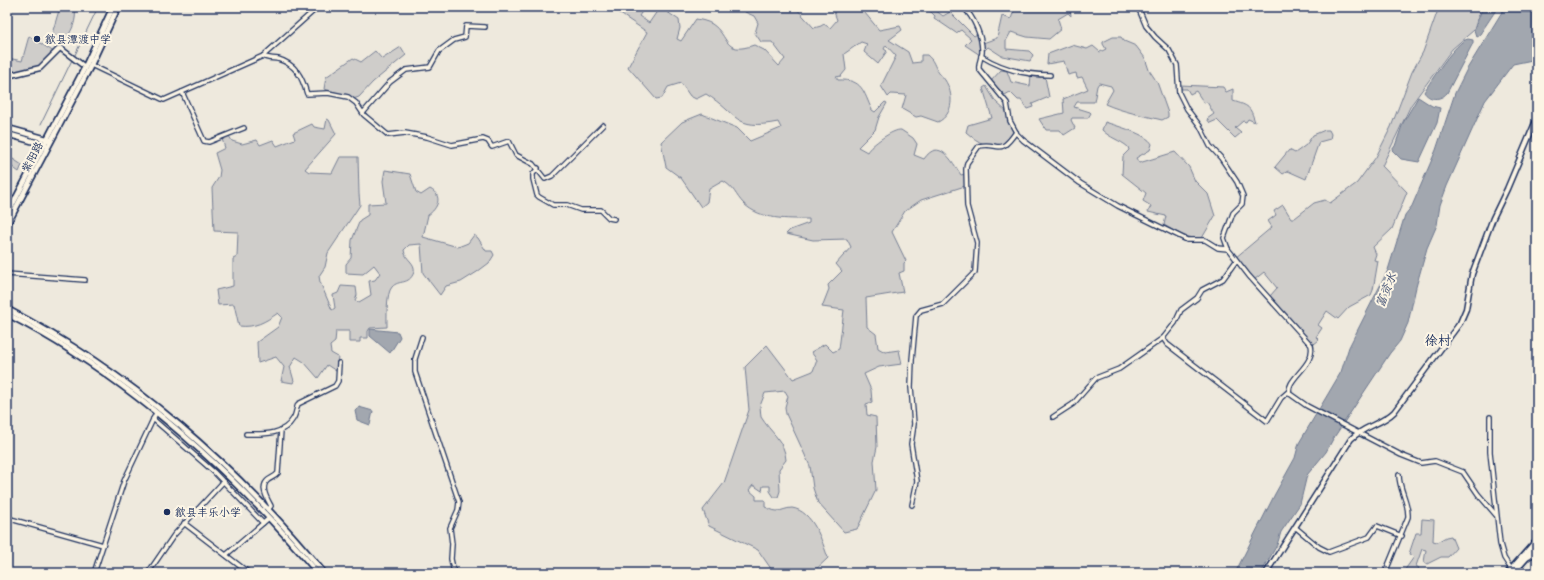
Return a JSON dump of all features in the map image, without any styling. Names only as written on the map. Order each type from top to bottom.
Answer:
[{"type":"main road","points":[[49,140],[113,7]]},
{"type":"main road","points":[[49,140],[91,65],[118,7]]},
{"type":"main road","points":[[7,128],[49,140]]},
{"type":"main road","points":[[7,134],[46,145]]},
{"type":"main road","name":"紫阳路","points":[[7,215],[49,140]]},
{"type":"main road","name":"紫阳路","points":[[7,225],[46,145]]},
{"type":"main road","points":[[7,309],[80,351],[156,406],[212,454],[268,510],[324,573]]},
{"type":"main road","points":[[7,314],[82,358],[156,413],[209,458],[269,518],[318,573]]},
{"type":"main road","points":[[1511,572],[1537,540]]},
{"type":"main road","points":[[1511,572],[1526,559],[1537,546]]},
{"type":"street","points":[[91,65],[164,100],[262,56],[318,7]]},
{"type":"street","points":[[963,7],[969,12],[981,38],[979,70],[1007,103],[1010,120],[1016,132],[1023,140],[1056,166],[1106,200],[1184,239],[1205,240],[1218,248],[1228,249]]},
{"type":"street","points":[[1138,7],[1146,26],[1168,49],[1177,65],[1179,92],[1187,109],[1200,126],[1210,146],[1221,158],[1236,181],[1243,196],[1242,204],[1233,213],[1224,238],[1228,249],[1236,261],[1311,345],[1312,354],[1310,359],[1290,385],[1289,391],[1291,396],[1349,428],[1421,463],[1435,461],[1463,472],[1478,494],[1496,515]]},
{"type":"street","points":[[363,113],[390,82],[405,71],[430,68],[439,51],[454,40],[465,36],[466,26],[485,27]]},
{"type":"street","points":[[7,76],[40,68],[60,48],[85,67]]},
{"type":"street","points":[[262,56],[280,59],[294,66],[300,73],[307,94],[328,93],[348,97],[356,103],[363,113],[388,135],[405,133],[452,145],[483,139],[492,147],[509,141],[516,155],[533,164],[538,168],[542,177],[545,178],[550,178],[603,125]]},
{"type":"street","points":[[981,56],[1005,68],[1031,74],[1050,75]]},
{"type":"street","points":[[182,92],[204,141],[209,142],[244,128]]},
{"type":"street","points":[[1266,573],[1351,439],[1359,432],[1385,421],[1394,412],[1460,323],[1466,309],[1472,274],[1494,218],[1537,118]]},
{"type":"street","points":[[912,505],[917,481],[911,444],[914,424],[911,387],[912,360],[916,316],[920,310],[943,304],[975,272],[977,243],[967,206],[966,166],[980,146],[1003,146],[1009,142],[1016,132]]},
{"type":"street","points":[[538,168],[533,174],[533,179],[537,195],[539,197],[552,205],[567,205],[581,210],[600,210],[609,218],[614,220]]},
{"type":"street","points":[[1054,417],[1073,404],[1096,378],[1119,369],[1163,338],[1175,323],[1181,310],[1197,298],[1202,290],[1223,279],[1236,261]]},
{"type":"street","points":[[7,274],[85,280]]},
{"type":"street","points":[[422,337],[416,359],[415,372],[459,502],[459,508],[450,528],[452,544],[451,558],[454,573]]},
{"type":"street","points":[[1163,338],[1167,344],[1266,421],[1281,398],[1289,391]]},
{"type":"street","points":[[246,434],[266,434],[281,430],[293,420],[298,404],[335,386],[338,381],[339,363]]},
{"type":"street","points":[[94,573],[124,480],[156,413]]},
{"type":"street","points":[[1490,417],[1490,452],[1496,515],[1501,550],[1511,572]]},
{"type":"street","points":[[153,419],[193,452],[224,481],[263,523]]},
{"type":"street","points":[[268,510],[271,506],[266,496],[265,485],[266,482],[278,473],[281,430]]},
{"type":"street","points":[[1385,573],[1407,524],[1408,511],[1400,488],[1399,475]]},
{"type":"street","points":[[148,573],[160,552],[184,523],[224,481]]},
{"type":"street","points":[[7,518],[103,545]]},
{"type":"street","points":[[226,556],[269,518]]},
{"type":"street","points":[[184,523],[249,573]]},
{"type":"street","points":[[1295,527],[1319,547],[1329,552],[1369,537],[1377,526],[1402,536]]},
{"type":"street","points":[[1526,559],[1537,553]]},
{"type":"shaded area","points":[[60,7],[75,7],[73,26],[63,42],[51,37]]},
{"type":"shaded area","points":[[610,7],[645,7],[639,16],[649,23],[660,7],[679,20],[680,28],[677,39],[681,41],[696,19],[706,21],[718,29],[732,46],[744,48],[754,45],[764,50],[779,66],[785,59],[772,42],[761,42],[755,33],[758,23],[754,16],[745,12],[747,7],[795,7],[814,28],[824,24],[830,28],[837,20],[834,12],[841,7],[860,7],[879,30],[900,26],[902,30],[889,40],[908,52],[912,63],[921,62],[921,55],[927,55],[948,85],[951,97],[950,109],[938,122],[921,116],[916,117],[902,109],[906,95],[891,94],[888,97],[881,86],[896,56],[886,45],[884,49],[887,51],[878,64],[864,52],[867,44],[861,42],[844,54],[846,70],[841,76],[836,77],[838,80],[846,80],[857,84],[864,92],[872,110],[875,112],[885,102],[887,103],[879,117],[875,130],[858,147],[867,152],[882,138],[897,130],[901,130],[913,138],[917,144],[914,155],[924,159],[935,150],[945,154],[961,175],[965,174],[965,186],[921,200],[905,211],[892,232],[906,261],[904,263],[904,271],[899,273],[903,292],[866,298],[867,327],[876,334],[878,348],[885,352],[899,350],[902,364],[879,367],[864,374],[871,390],[872,402],[866,404],[867,415],[876,417],[877,447],[874,461],[876,490],[857,529],[844,532],[818,503],[813,488],[810,466],[786,414],[785,407],[788,396],[785,391],[765,393],[760,406],[761,417],[783,447],[786,460],[779,469],[780,491],[778,497],[774,497],[770,491],[770,486],[763,486],[762,491],[753,485],[749,490],[756,496],[756,500],[765,500],[765,507],[777,511],[788,508],[799,510],[811,521],[820,536],[828,558],[812,573],[774,573],[758,550],[709,526],[703,510],[724,483],[749,410],[745,367],[767,345],[793,379],[813,371],[817,360],[811,352],[825,344],[833,352],[839,349],[844,310],[822,307],[829,289],[828,285],[842,271],[836,264],[851,247],[847,239],[813,240],[786,234],[790,230],[809,223],[809,219],[775,218],[758,213],[744,204],[733,189],[723,181],[709,189],[707,202],[701,207],[681,178],[666,167],[661,142],[682,122],[702,114],[737,128],[750,141],[781,128],[778,122],[752,124],[744,122],[706,94],[696,99],[690,96],[681,83],[668,87],[662,98],[656,99],[628,67],[647,32]]},
{"type":"shaded area","points":[[916,7],[936,7],[935,10],[943,16],[950,12],[974,36],[977,34],[980,55],[965,45],[971,39],[961,30],[956,33],[934,18],[935,16],[931,12]]},
{"type":"shaded area","points":[[1015,7],[1070,7],[1071,16],[1068,13],[1058,19],[1061,29],[1049,39],[1027,37],[1011,32],[1006,41],[1006,49],[1029,51],[1033,55],[1030,61],[1002,56],[988,47],[984,51],[983,43],[997,38],[1002,16],[1011,19]]},
{"type":"shaded area","points":[[1439,7],[1481,7],[1474,30],[1452,49],[1411,105],[1382,166],[1407,192],[1392,229],[1373,247],[1376,254],[1374,260],[1378,261],[1371,295],[1349,307],[1338,319],[1327,311],[1318,325],[1322,328],[1316,337],[1319,340],[1313,345],[1270,296],[1277,288],[1264,272],[1254,280],[1235,258],[1272,227],[1268,221],[1276,215],[1274,211],[1283,205],[1291,218],[1295,218],[1314,203],[1325,200],[1330,203],[1357,183],[1376,157],[1391,127],[1412,72],[1423,52]]},
{"type":"shaded area","points":[[29,36],[54,52],[44,62],[36,67],[13,72],[10,65],[7,66],[7,53],[8,58],[22,61]]},
{"type":"shaded area","points":[[1113,37],[1121,37],[1124,41],[1136,46],[1145,58],[1149,70],[1157,82],[1168,117],[1162,120],[1105,104],[1113,90],[1111,86],[1099,83],[1094,102],[1077,102],[1074,107],[1090,112],[1091,113],[1088,118],[1072,118],[1071,120],[1075,128],[1064,135],[1060,130],[1046,130],[1039,119],[1064,113],[1063,99],[1088,89],[1082,77],[1077,78],[1076,73],[1068,75],[1064,61],[1047,64],[1048,54],[1072,45],[1087,49],[1093,46],[1100,52],[1106,49],[1103,42]]},
{"type":"shaded area","points":[[401,47],[406,55],[373,82],[359,97],[353,99],[349,96],[324,89],[326,77],[353,58],[361,62],[375,51],[382,59]]},
{"type":"shaded area","points":[[1001,70],[1007,71],[1011,82],[1030,86],[1031,75],[1045,77],[1049,97],[1032,104],[1033,107],[1027,109],[1021,100],[1018,100],[1010,92],[1005,95],[991,81]]},
{"type":"shaded area","points":[[1180,85],[1223,87],[1226,92],[1233,89],[1233,101],[1248,107],[1255,122],[1248,119],[1246,122],[1243,121],[1235,128],[1241,133],[1235,138],[1217,120],[1210,123],[1207,119],[1214,114],[1207,102],[1204,103],[1196,91],[1190,94],[1187,89],[1181,89]]},
{"type":"shaded area","points":[[986,86],[996,102],[1007,112],[1014,132],[1004,145],[992,146],[984,144],[966,132],[968,125],[992,118],[983,88]]},
{"type":"shaded area","points":[[327,119],[329,120],[336,134],[305,169],[309,172],[332,173],[340,157],[358,157],[360,205],[328,253],[325,267],[319,276],[320,282],[332,310],[335,308],[333,295],[338,293],[341,286],[356,287],[357,295],[355,301],[359,302],[371,295],[369,281],[375,280],[380,273],[374,265],[363,274],[346,273],[346,264],[351,258],[352,240],[360,220],[368,215],[368,204],[386,203],[383,181],[385,170],[410,174],[416,192],[421,195],[430,189],[437,195],[438,202],[428,215],[423,237],[458,247],[468,243],[474,235],[478,238],[486,251],[492,251],[494,255],[489,263],[477,272],[461,282],[446,286],[440,295],[423,273],[421,244],[409,245],[404,250],[406,256],[412,263],[414,272],[407,281],[398,283],[390,290],[387,306],[387,327],[370,328],[368,331],[368,338],[360,338],[360,342],[349,342],[349,331],[336,331],[335,342],[330,346],[331,353],[338,357],[336,371],[327,365],[318,378],[304,362],[296,357],[290,367],[294,381],[293,383],[281,381],[284,367],[276,357],[258,363],[257,342],[278,327],[282,317],[278,313],[260,324],[239,326],[234,304],[218,305],[216,290],[233,286],[233,259],[237,257],[238,232],[214,231],[212,188],[219,177],[220,170],[215,153],[225,148],[222,139],[229,136],[232,141],[242,144],[257,140],[260,145],[273,140],[277,146],[295,139],[293,133],[312,124],[314,127],[325,129]]},
{"type":"shaded area","points":[[1105,122],[1131,131],[1149,140],[1152,144],[1150,150],[1136,158],[1139,163],[1175,152],[1189,167],[1195,181],[1208,194],[1215,216],[1202,238],[1191,238],[1177,233],[1164,225],[1166,216],[1148,212],[1151,206],[1143,201],[1146,193],[1122,174],[1123,156],[1129,150],[1128,147],[1102,130]]},
{"type":"shaded area","points":[[1329,130],[1331,134],[1330,139],[1319,142],[1306,179],[1288,171],[1283,174],[1275,167],[1289,150],[1295,153],[1306,145],[1313,135]]},
{"type":"shaded area","points":[[7,159],[13,159],[22,165],[19,172],[7,163]]},
{"type":"shaded area","points":[[1422,519],[1434,520],[1433,541],[1437,542],[1451,536],[1456,548],[1448,557],[1441,557],[1427,564],[1424,562],[1426,550],[1422,549],[1416,566],[1419,568],[1416,573],[1397,573],[1399,569],[1404,571],[1414,557],[1409,554],[1416,533],[1421,533]]},
{"type":"water","points":[[1483,7],[1498,7],[1478,37],[1476,36],[1474,30]]},
{"type":"water","name":"富资水","points":[[1505,7],[1537,7],[1537,38],[1534,42],[1537,46],[1537,59],[1513,64],[1485,101],[1440,205],[1437,225],[1427,248],[1408,323],[1400,341],[1390,353],[1326,452],[1307,475],[1300,504],[1281,532],[1277,545],[1261,573],[1235,573],[1295,458],[1299,443],[1341,372],[1349,347],[1388,270],[1405,215],[1412,206],[1436,150],[1455,93],[1467,69]]},
{"type":"water","points":[[1468,39],[1473,40],[1473,43],[1447,93],[1438,98],[1432,98],[1426,95],[1424,92],[1438,71],[1457,47],[1463,41]]},
{"type":"water","points":[[1418,97],[1432,106],[1440,108],[1437,123],[1419,162],[1401,159],[1392,150],[1395,146],[1403,123]]},
{"type":"water","points":[[370,329],[398,332],[400,337],[390,353],[370,336]]},
{"type":"water","points":[[359,407],[373,411],[370,425],[357,420],[355,411]]},
{"type":"waterway","points":[[74,57],[98,7]]},
{"type":"waterway","points":[[41,124],[72,60]]},
{"type":"place","name":"歙县潭渡中学","points":[[37,39]]},
{"type":"place","name":"歙县丰乐小学","points":[[167,512]]},
{"type":"district","name":"徐村","points":[[1438,340]]}]
